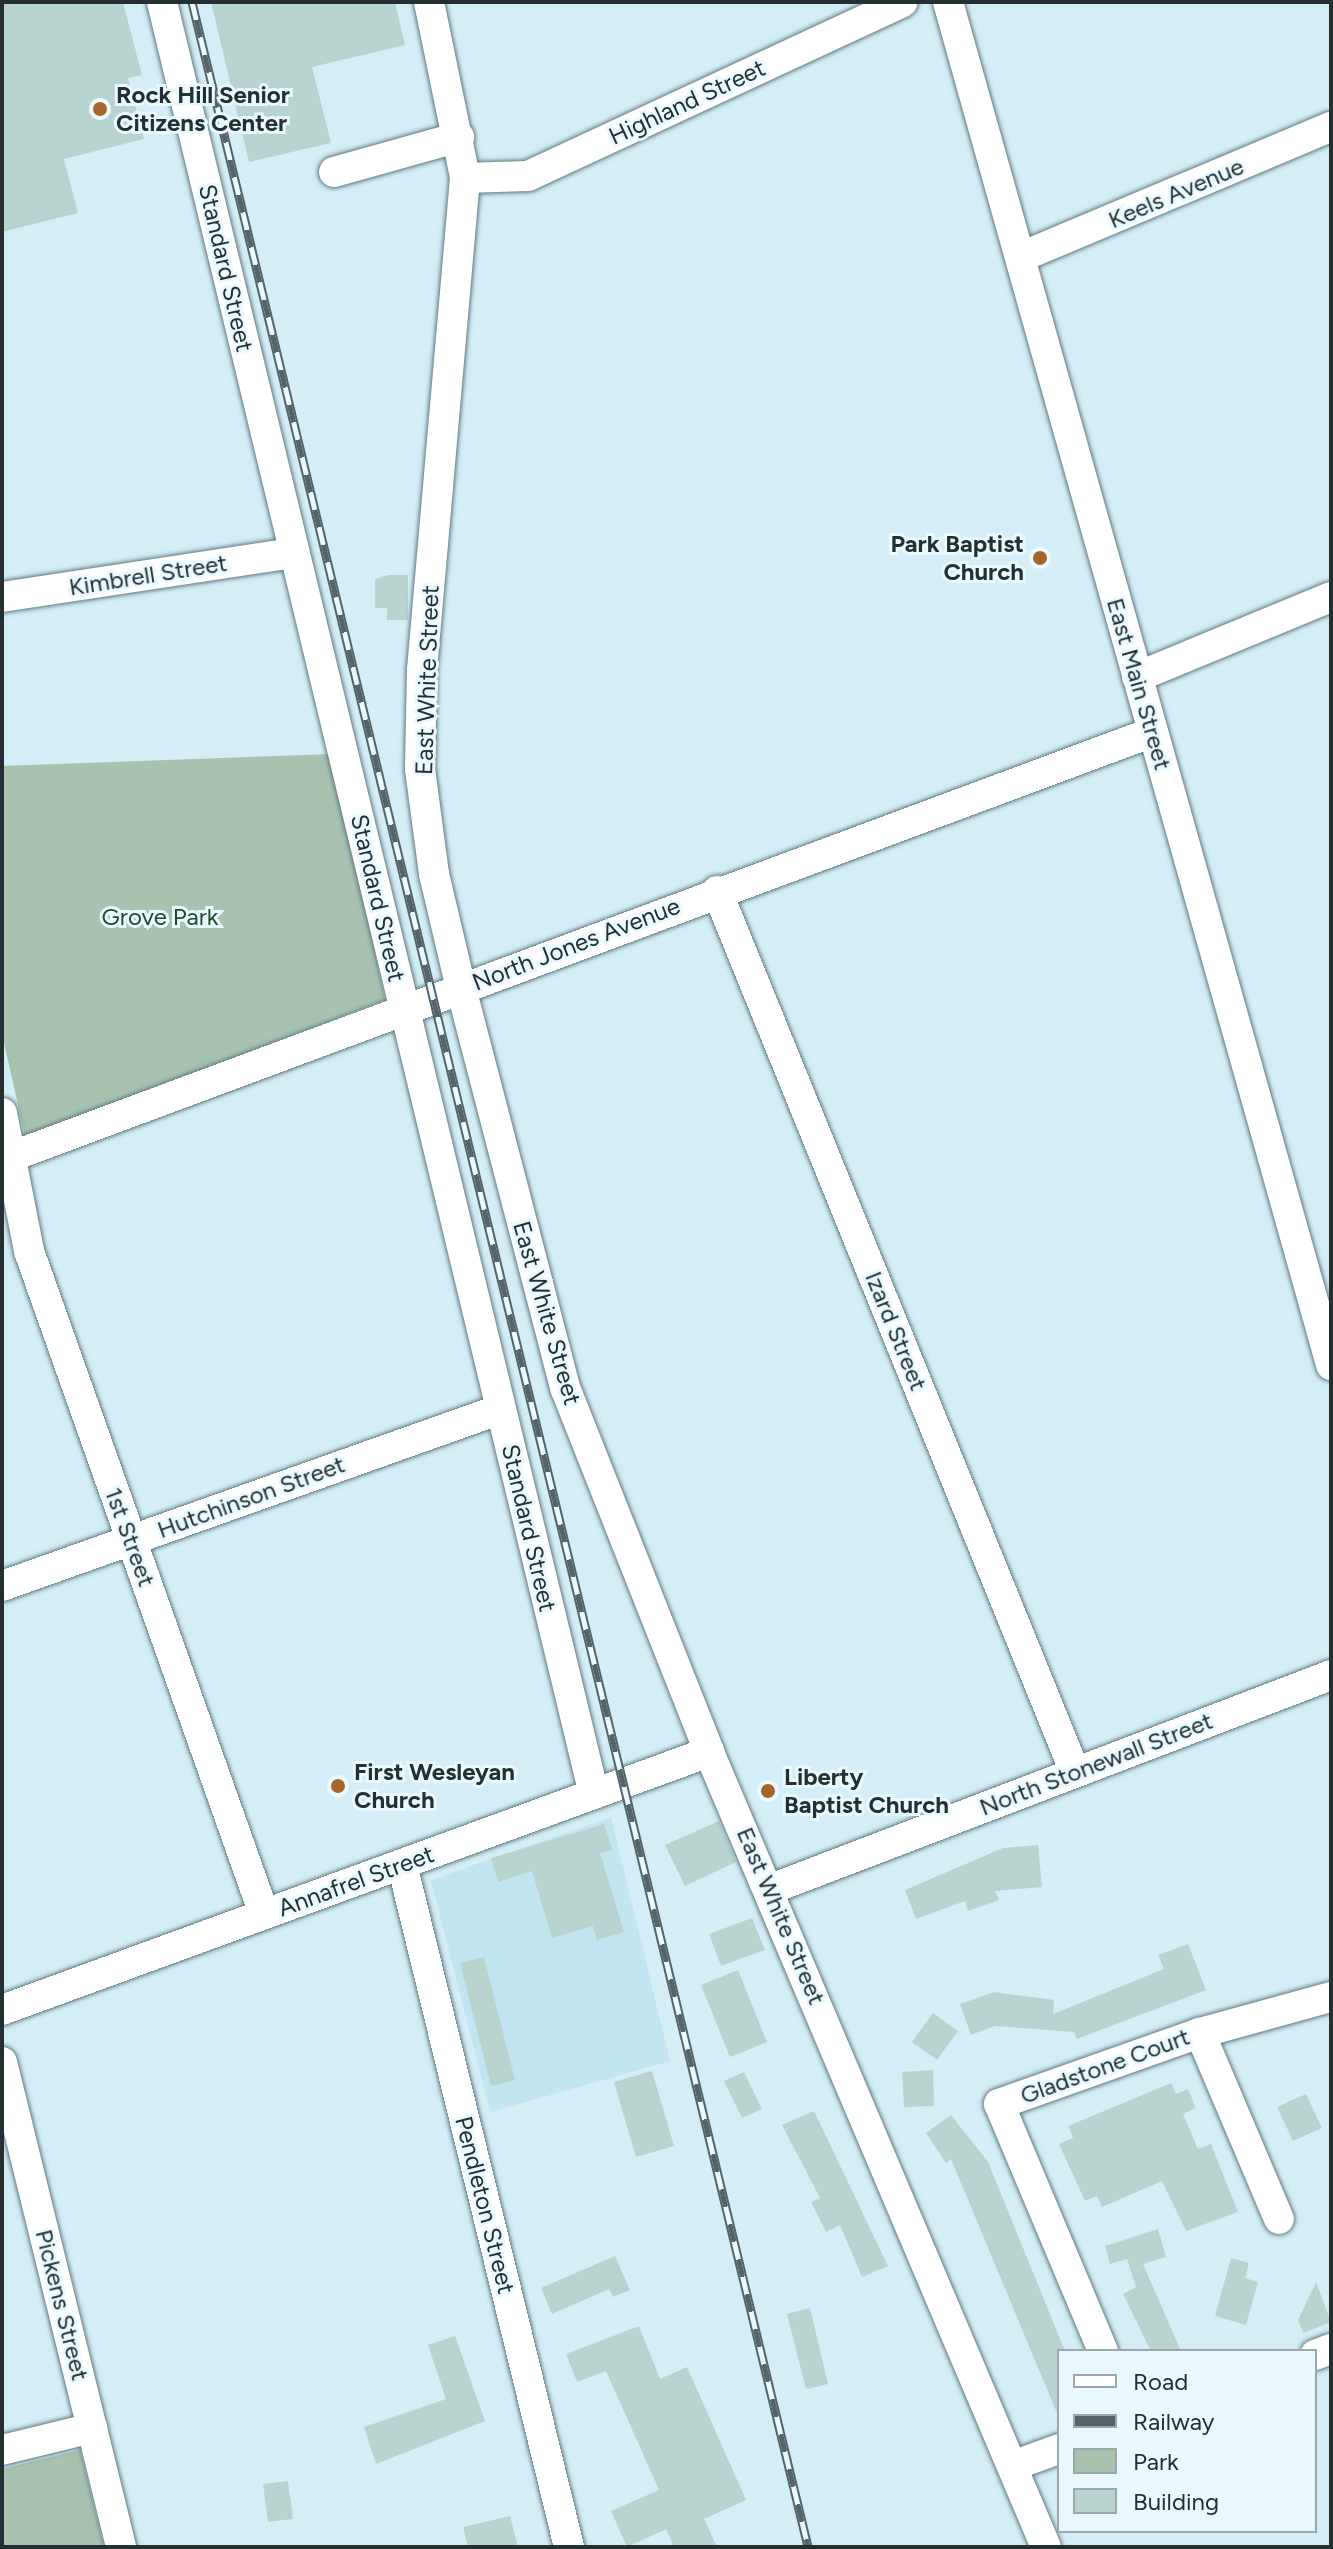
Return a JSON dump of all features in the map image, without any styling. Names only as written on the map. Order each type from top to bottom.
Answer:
[{"type":"street","name":"Standard Street","points":[[162,2],[594,1794]]},
{"type":"street","name":"East White Street","points":[[429,2],[465,178],[420,769],[434,874],[461,988],[546,1329],[709,1752],[771,1889],[1046,2547]]},
{"type":"street","name":"Highland Street","points":[[465,178],[528,176],[903,2]]},
{"type":"street","name":"East Main Street","points":[[948,2],[1331,1365]]},
{"type":"street","name":"Keels Avenue","points":[[1021,257],[1331,127]]},
{"type":"street","points":[[334,172],[459,137]]},
{"type":"street","name":"Kimbrell Street","points":[[2,597],[294,553]]},
{"type":"street","points":[[1137,677],[1331,597]]},
{"type":"street","name":"North Jones Avenue","points":[[6,1158],[405,1013],[461,988],[717,891],[1153,732]]},
{"type":"street","name":"Izard Street","points":[[717,891],[1075,1772]]},
{"type":"street","name":"1st Street","points":[[2,1113],[6,1158],[29,1251],[264,1914]]},
{"type":"street","name":"Hutchinson Street","points":[[2,1586],[501,1409]]},
{"type":"street","name":"North Stonewall Street","points":[[771,1889],[1331,1675]]},
{"type":"street","name":"Annafrel Street","points":[[2,2010],[709,1752]]},
{"type":"street","name":"Pendleton Street","points":[[402,1864],[569,2547]]},
{"type":"street","name":"Gladstone Court","points":[[1102,2349],[999,2104],[1200,2033],[1331,1997]]},
{"type":"street","points":[[1200,2033],[1279,2219]]},
{"type":"street","name":"Pickens Street","points":[[2,2062],[121,2547]]},
{"type":"street","points":[[2,2450],[92,2428]]},
{"type":"street","points":[[1012,2466],[1057,2450]]},
{"type":"shaded area","points":[[611,1817],[670,2061],[490,2112],[431,1880]]},
{"type":"green space","name":"Grove Park","points":[[333,754],[385,1000],[25,1136],[2,1034],[2,766]]},
{"type":"green space","points":[[80,2450],[104,2547],[2,2547],[2,2469]]},
{"type":"building","name":"Rock Hill Senior Citizens Center","points":[[2,2],[123,2],[142,75],[128,78],[144,139],[64,159],[78,213],[2,232]]},
{"type":"building","points":[[211,2],[395,2],[405,45],[312,67],[331,143],[249,162]]},
{"type":"building","points":[[388,575],[408,575],[408,620],[387,620],[387,608],[375,608],[375,579]]},
{"type":"building","points":[[719,1821],[736,1862],[685,1886],[665,1845]]},
{"type":"building","points":[[604,1824],[612,1850],[600,1853],[624,1932],[597,1940],[593,1926],[552,1938],[532,1871],[498,1882],[491,1858]]},
{"type":"building","points":[[1038,1845],[1042,1887],[995,1891],[999,1900],[968,1911],[965,1901],[916,1919],[905,1890],[1003,1848]]},
{"type":"building","points":[[752,1918],[765,1950],[721,1966],[709,1934]]},
{"type":"building","points":[[1188,1944],[1206,1990],[1077,2039],[1074,2032],[995,2026],[971,2035],[960,2004],[994,1992],[1054,2000],[1053,2014],[1164,1969],[1158,1955]]},
{"type":"building","points":[[484,1957],[515,2080],[491,2086],[460,1963]]},
{"type":"building","points":[[738,1970],[767,2042],[730,2057],[701,1985]]},
{"type":"building","points":[[933,2013],[958,2031],[937,2060],[912,2042]]},
{"type":"building","points":[[933,2070],[934,2106],[904,2107],[902,2072]]},
{"type":"building","points":[[652,2071],[674,2146],[636,2157],[614,2082]]},
{"type":"building","points":[[744,2072],[762,2109],[742,2118],[724,2081]]},
{"type":"building","points":[[1171,2083],[1176,2094],[1188,2089],[1196,2108],[1183,2114],[1198,2149],[1211,2144],[1238,2212],[1186,2231],[1162,2181],[1102,2207],[1097,2196],[1085,2201],[1059,2144],[1073,2138],[1068,2126]]},
{"type":"building","points":[[1306,2094],[1322,2128],[1293,2141],[1277,2107]]},
{"type":"building","points":[[814,2111],[888,2266],[862,2277],[840,2225],[826,2232],[811,2202],[820,2198],[782,2125]]},
{"type":"building","points":[[951,2115],[988,2162],[1064,2349],[1057,2349],[1057,2413],[951,2159],[946,2163],[926,2133]]},
{"type":"building","points":[[1158,2229],[1166,2257],[1143,2264],[1180,2349],[1150,2349],[1123,2294],[1136,2287],[1127,2259],[1110,2264],[1105,2246]]},
{"type":"building","points":[[615,2256],[630,2290],[613,2297],[609,2289],[552,2314],[541,2288]]},
{"type":"building","points":[[1231,2258],[1249,2263],[1245,2278],[1258,2282],[1246,2325],[1215,2316]]},
{"type":"building","points":[[1316,2282],[1331,2322],[1303,2333],[1298,2320]]},
{"type":"building","points":[[810,2308],[828,2384],[806,2389],[787,2314]]},
{"type":"building","points":[[639,2326],[660,2379],[687,2367],[746,2500],[704,2519],[717,2547],[674,2547],[666,2529],[627,2547],[611,2511],[659,2490],[606,2371],[577,2382],[566,2354]]},
{"type":"building","points":[[455,2336],[485,2421],[376,2464],[364,2427],[446,2399],[428,2345]]},
{"type":"building","points":[[288,2481],[293,2519],[268,2522],[263,2484]]},
{"type":"building","points":[[510,2516],[518,2547],[468,2547],[463,2527]]},
{"type":"railway","points":[[192,2],[808,2547]]},
{"type":"place","name":"Rock Hill Senior Citizens Center","points":[[100,109]]},
{"type":"place","name":"Park Baptist Church","points":[[1040,558]]},
{"type":"place","name":"First Wesleyan Church","points":[[338,1786]]},
{"type":"place","name":"Liberty Baptist Church","points":[[768,1791]]}]
